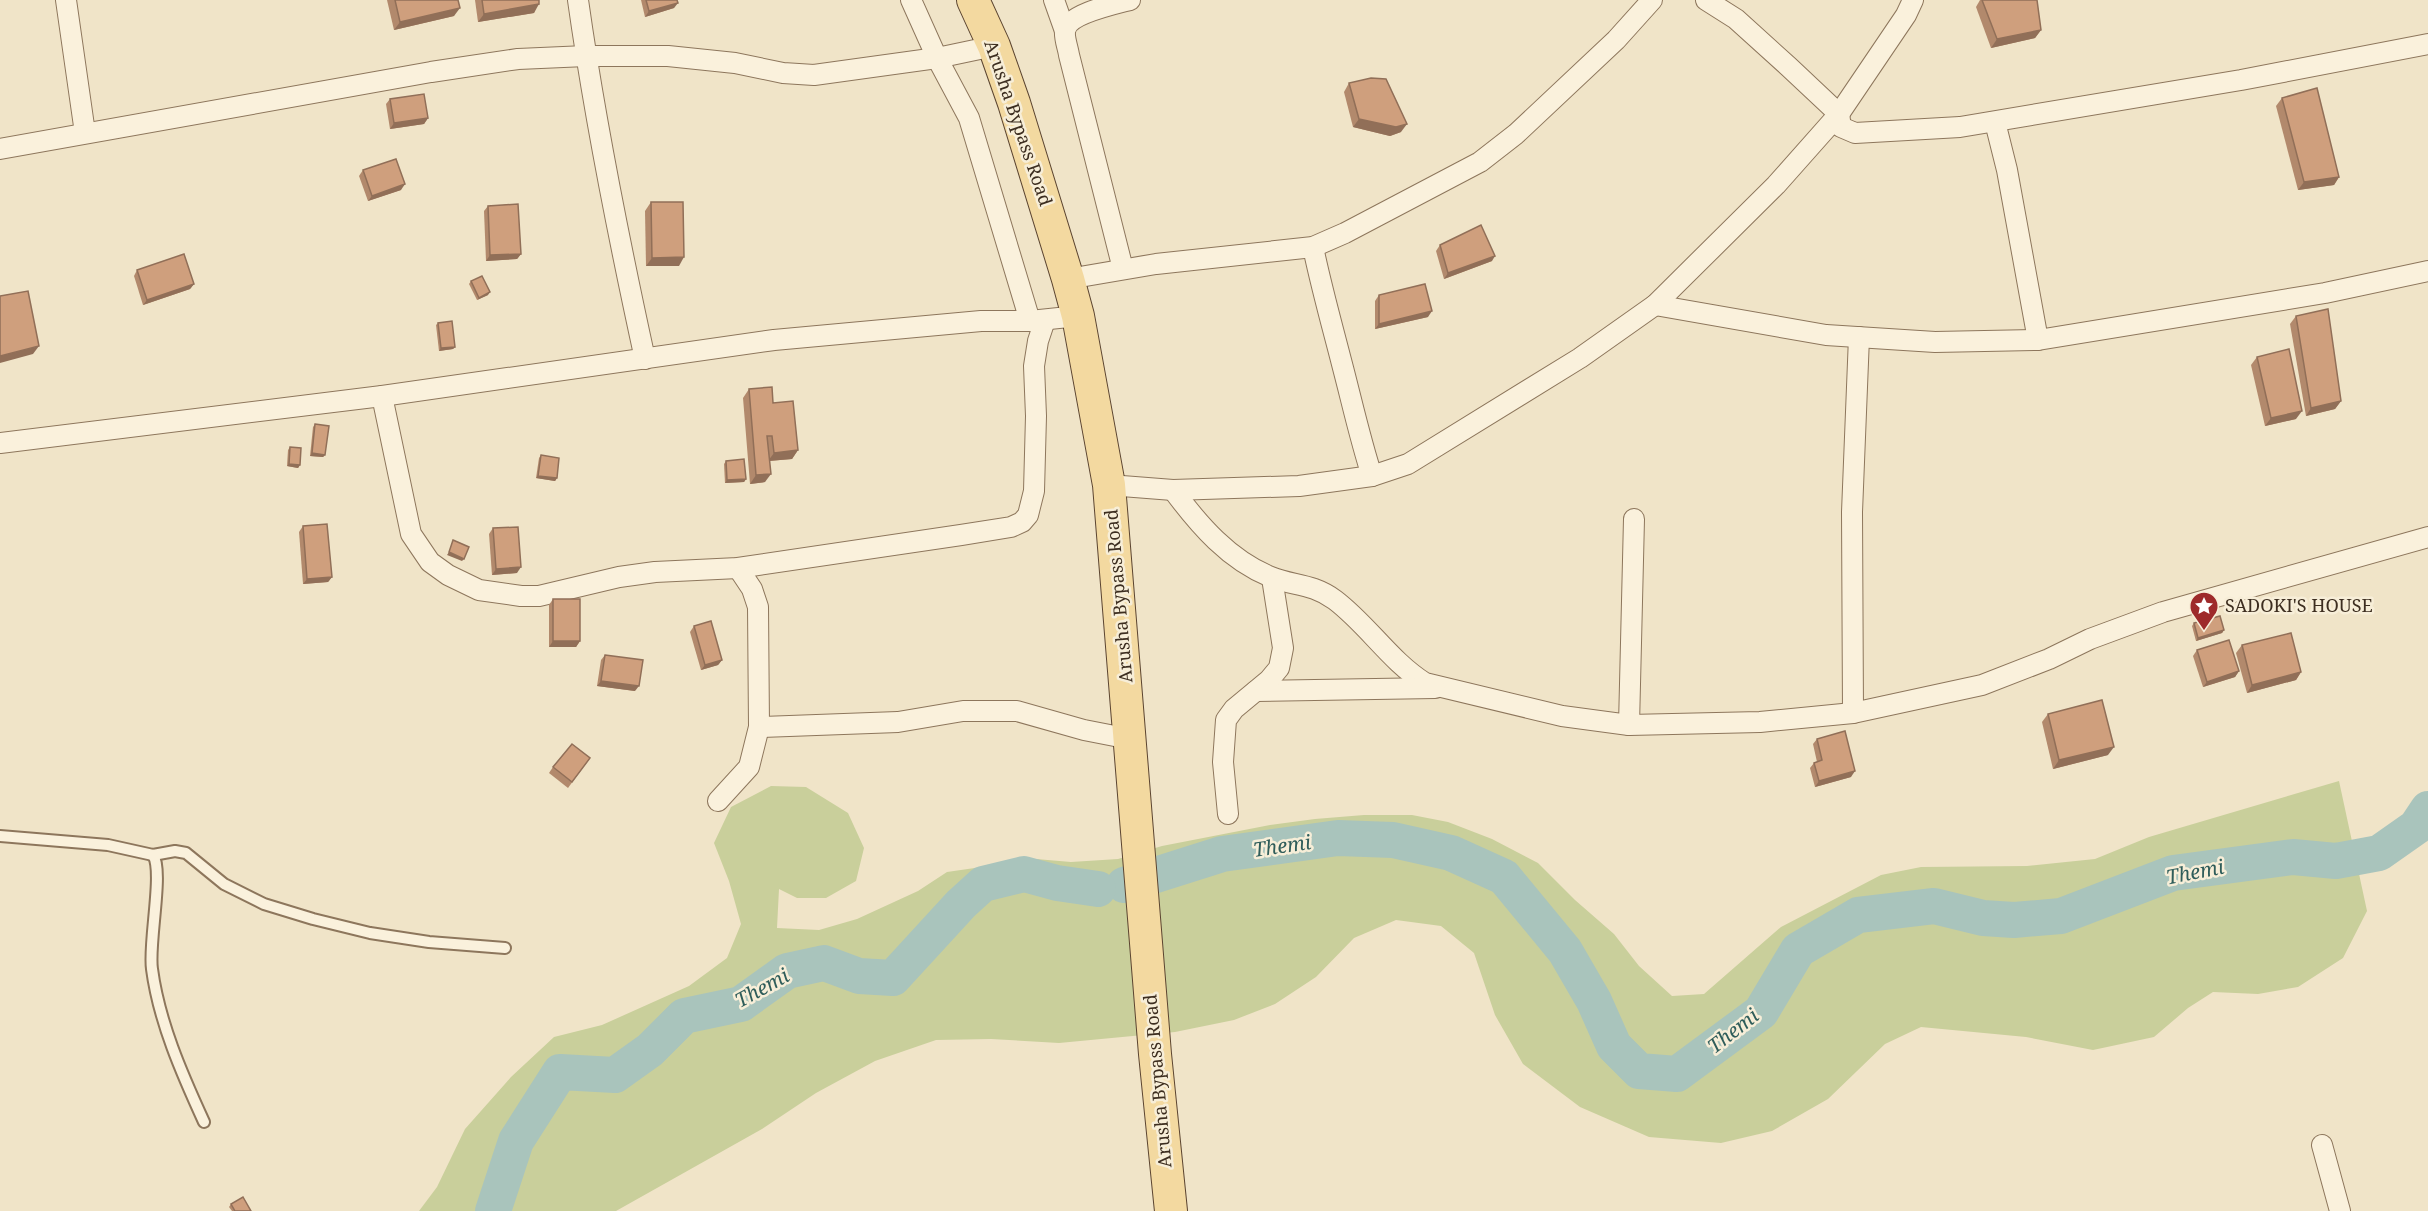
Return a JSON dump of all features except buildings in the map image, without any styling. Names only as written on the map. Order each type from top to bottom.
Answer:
[{"type":"main road","name":"Arusha Bypass Road","points":[[973,0],[994,46],[1014,103],[1068,279],[1078,316],[1109,485],[1155,1054],[1171,1211]]},
{"type":"street","points":[[66,0],[85,133]]},
{"type":"street","points":[[578,0],[623,257],[645,359]]},
{"type":"street","points":[[382,396],[411,534],[430,562],[448,575],[479,590],[538,596],[619,577],[656,572],[738,568],[1011,527],[1022,522],[1028,515],[1034,491],[1036,417],[1034,366],[1038,341],[1038,320],[969,118],[937,58],[911,0]]},
{"type":"street","points":[[1054,0],[1065,31],[1123,269]]},
{"type":"street","points":[[1065,31],[1070,22],[1082,15],[1130,0]]},
{"type":"street","points":[[1068,279],[1123,269],[1313,247],[1345,233],[1480,162],[1516,134],[1616,40],[1652,0]]},
{"type":"street","points":[[1706,0],[1736,19],[1839,114],[1841,127],[1855,132],[1960,128],[2241,80],[2428,44]]},
{"type":"street","points":[[1109,485],[1173,490],[1299,486],[1372,476],[1408,464],[1487,417],[1580,358],[1655,305],[1776,185],[1839,114],[1906,15],[1913,0]]},
{"type":"street","points":[[0,149],[431,72],[518,59],[668,56],[735,63],[783,73],[814,75],[937,58],[994,46]]},
{"type":"street","points":[[1995,122],[2007,170],[2038,340]]},
{"type":"street","points":[[1313,247],[1322,293],[1342,364],[1357,430],[1372,476]]},
{"type":"street","points":[[1655,305],[1826,335],[1935,342],[2038,340],[2325,293],[2428,271]]},
{"type":"street","points":[[0,443],[382,396],[774,340],[970,322],[1078,316]]},
{"type":"street","points":[[1853,713],[1852,512],[1859,337]]},
{"type":"street","points":[[1173,490],[1198,523],[1231,554],[1272,578],[1306,585],[1334,599],[1409,672],[1425,683],[1562,716],[1629,725],[1760,722],[1853,713],[1982,685],[2049,659],[2090,639],[2163,612],[2428,537]]},
{"type":"street","points":[[1629,725],[1634,519]]},
{"type":"street","points":[[718,801],[749,767],[759,727],[758,607],[752,589],[738,568]]},
{"type":"street","points":[[1228,814],[1222,762],[1226,720],[1234,709],[1269,680],[1279,668],[1283,648],[1272,578]]},
{"type":"street","points":[[1256,691],[1447,688]]},
{"type":"street","points":[[759,727],[898,722],[963,711],[1017,711],[1084,730],[1130,739]]},
{"type":"street","points":[[2322,1145],[2340,1211]]},
{"type":"lane","points":[[0,836],[108,845],[153,855],[175,851],[186,853],[224,884],[264,904],[313,919],[370,933],[429,942],[505,948]]},
{"type":"lane","points":[[153,855],[157,866],[152,969],[165,1024],[183,1076],[204,1122]]},
{"type":"green space","points":[[2339,781],[2367,911],[2343,958],[2298,987],[2258,994],[2213,992],[2188,1008],[2154,1037],[2093,1050],[2026,1037],[1921,1027],[1885,1044],[1828,1099],[1772,1131],[1721,1143],[1649,1137],[1580,1107],[1523,1064],[1495,1015],[1474,953],[1441,926],[1396,920],[1354,938],[1316,977],[1275,1004],[1234,1020],[1175,1032],[1059,1043],[991,1039],[936,1040],[875,1061],[816,1093],[762,1129],[616,1211],[419,1211],[437,1187],[465,1129],[511,1077],[554,1037],[602,1025],[689,986],[727,958],[741,924],[729,881],[714,843],[731,807],[771,786],[806,787],[848,813],[864,848],[856,881],[826,898],[797,898],[779,889],[777,928],[819,930],[857,919],[918,891],[947,872],[1036,859],[1071,862],[1118,859],[1162,846],[1270,825],[1364,815],[1412,815],[1448,822],[1492,839],[1538,863],[1614,934],[1639,966],[1672,996],[1704,994],[1781,927],[1881,875],[1921,867],[2027,866],[2095,859],[2149,837]]},
{"type":"waterway","name":"Themi","points":[[1124,885],[1222,854],[1338,838],[1393,840],[1451,853],[1504,877],[1565,951],[1594,1001],[1614,1046],[1639,1071],[1677,1074],[1761,1012],[1798,950],[1858,915],[1934,906],[1983,918],[2014,920],[2061,916],[2173,873],[2293,857],[2336,861],[2379,853],[2416,827],[2428,809]]},
{"type":"waterway","name":"Themi","points":[[493,1211],[516,1141],[560,1072],[615,1075],[650,1050],[684,1016],[741,1004],[787,971],[824,963],[859,976],[893,978],[961,904],[983,884],[1024,874],[1057,883],[1098,889]]},
{"type":"place","name":"SADOKI'S HOUSE","points":[[2204,632]]}]
